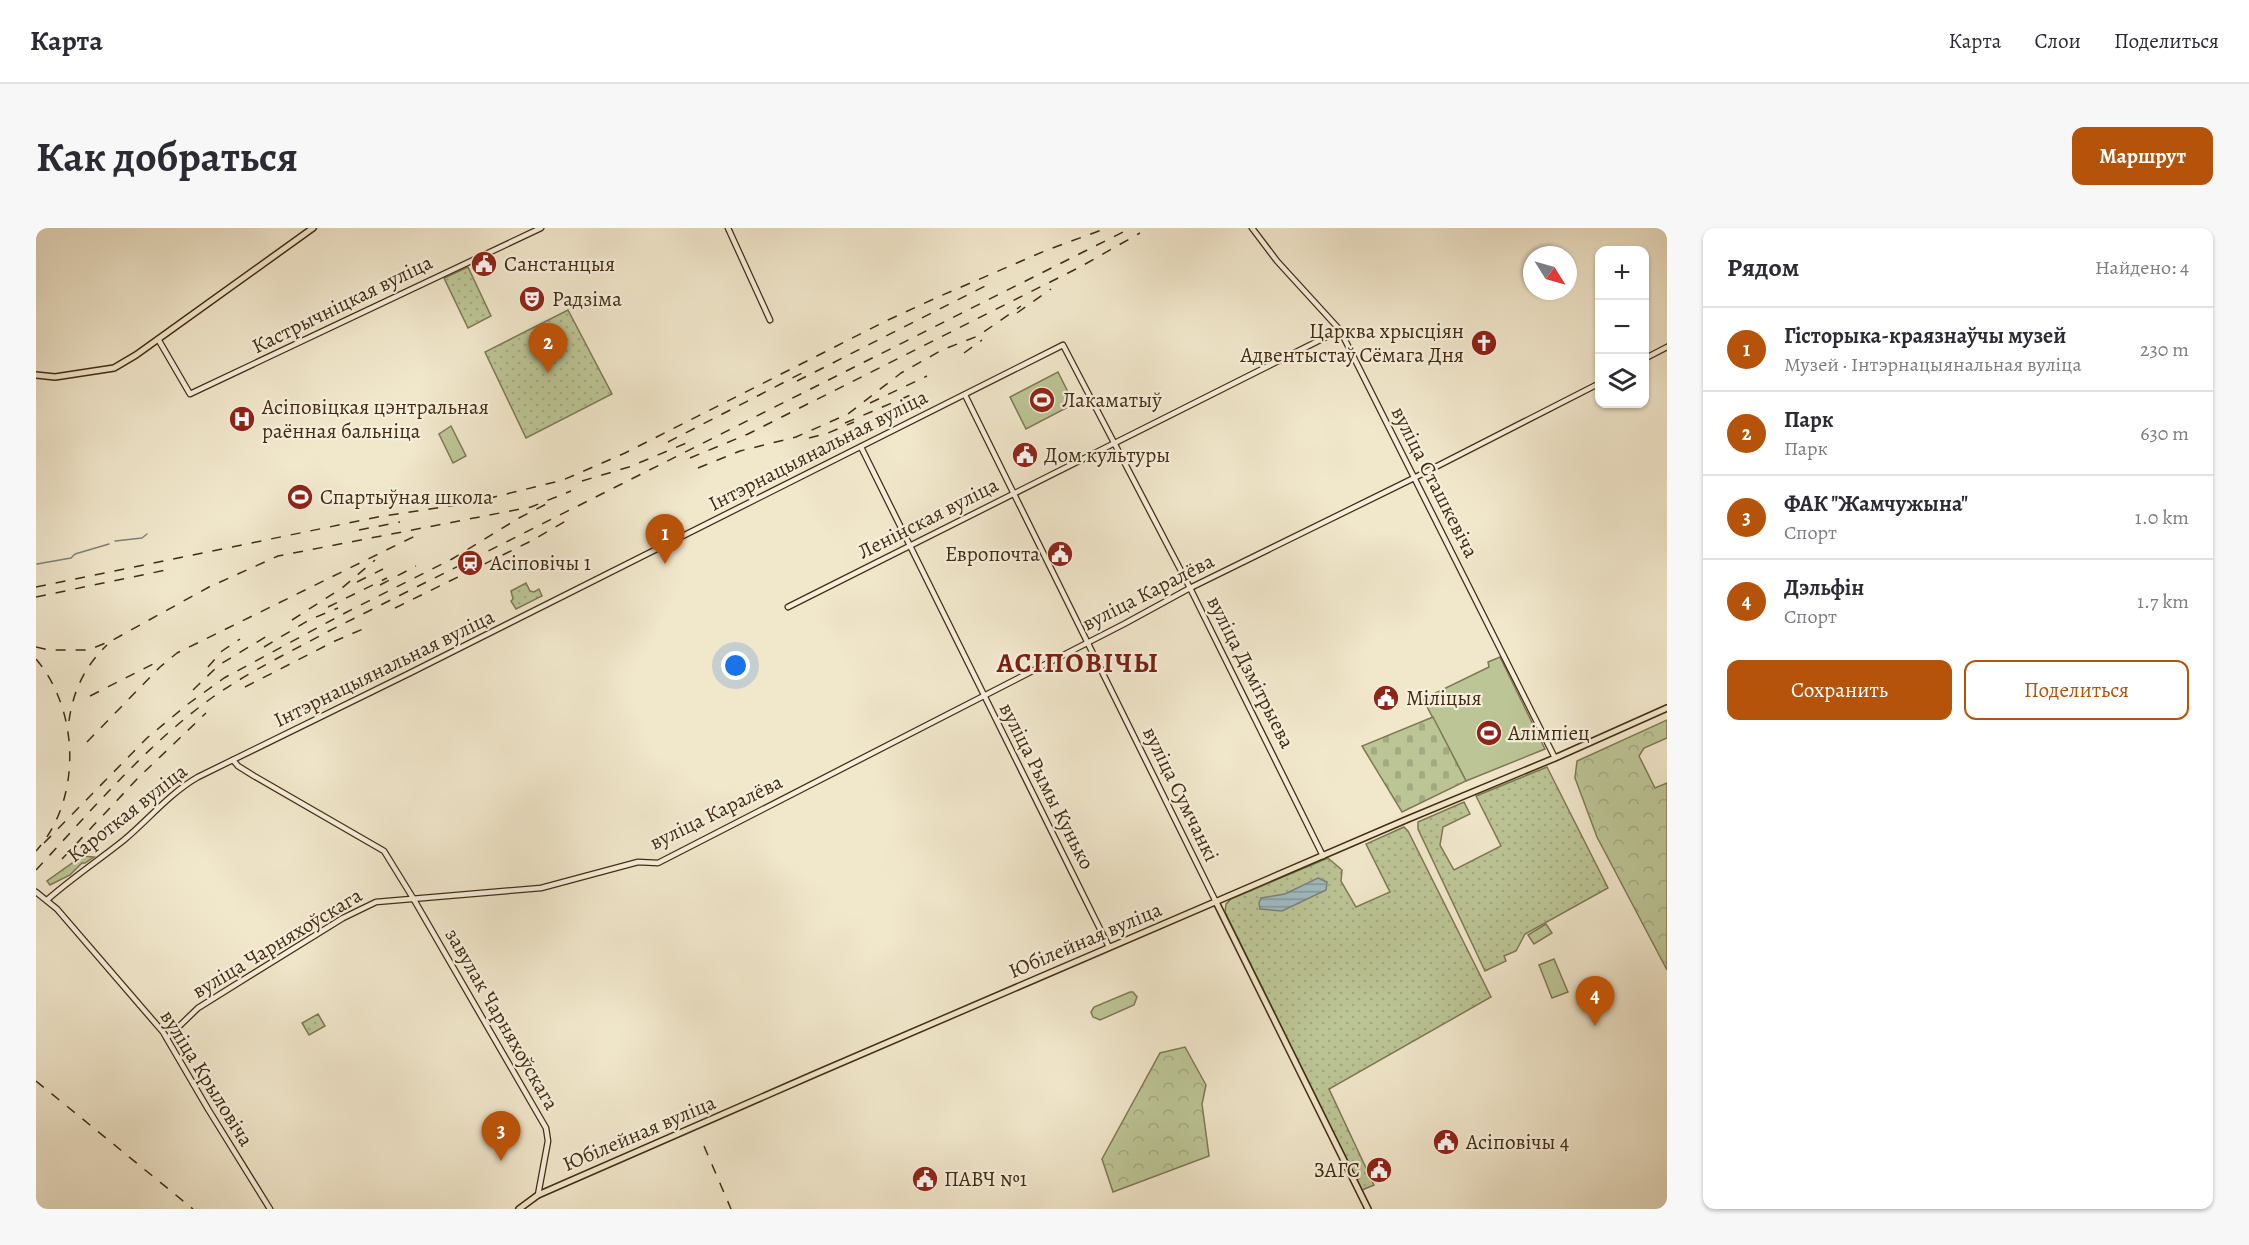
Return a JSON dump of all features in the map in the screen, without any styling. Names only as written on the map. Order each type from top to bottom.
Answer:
[{"type":"main road","points":[[36,375],[55,377],[114,368],[313,228]]},
{"type":"main road","name":"Юбілейная вуліца","points":[[519,1209],[538,1195],[1667,708]]},
{"type":"main road","name":"вуліца Сумчанкі","points":[[1216,902],[1368,1209]]},
{"type":"street","name":"Кастрычніцкая вуліца","points":[[158,339],[190,394],[541,228]]},
{"type":"street","points":[[728,228],[770,320]]},
{"type":"street","name":"вуліца Сташкевіча","points":[[1252,228],[1277,261],[1340,330],[1555,758]]},
{"type":"street","name":"Ленінская вуліца","points":[[788,607],[1340,330]]},
{"type":"street","name":"вуліца Дзмітрыева","points":[[1063,345],[1190,588],[1323,856]]},
{"type":"street","name":"Інтэрнацыянальная вуліца","points":[[233,760],[410,674],[1063,345]]},
{"type":"street","points":[[1649,356],[1667,347]]},
{"type":"street","name":"вуліца Каралёва","points":[[579,879],[638,862],[658,863],[1190,588],[1415,477],[1595,384]]},
{"type":"street","name":"вуліца Сумчанкі","points":[[965,395],[1216,902]]},
{"type":"street","name":"вуліца Рымы Кунько","points":[[861,447],[1109,947]]},
{"type":"street","points":[[233,760],[238,766],[276,789],[381,848],[413,898]]},
{"type":"street","name":"Кароткая вуліца","points":[[47,900],[69,880],[123,840],[183,787],[233,760]]},
{"type":"street","name":"вуліца Чарняхоўскага","points":[[167,1038],[198,1008],[343,918],[376,902],[541,888],[579,879]]},
{"type":"street","name":"вуліца Крыловіча","points":[[36,892],[47,900],[100,956],[167,1038],[270,1209]]},
{"type":"street","name":"завулак Чарняхоўскага","points":[[413,898],[546,1128],[548,1141],[538,1195]]},
{"type":"green space","points":[[468,267],[491,316],[468,328],[444,278]]},
{"type":"green space","points":[[568,310],[612,394],[526,438],[485,352]]},
{"type":"green space","name":"Лакаматыў","points":[[1058,372],[1074,404],[1026,429],[1010,397]]},
{"type":"green space","points":[[451,426],[466,456],[453,463],[439,434]]},
{"type":"green space","points":[[526,583],[530,591],[534,592],[539,589],[542,596],[516,609],[511,601],[513,599],[511,591]]},
{"type":"green space","name":"Алімпіец","points":[[1500,657],[1545,749],[1466,781],[1423,699],[1489,667],[1488,662]]},
{"type":"green space","points":[[1433,717],[1466,781],[1402,812],[1362,746]]},
{"type":"green space","points":[[1667,720],[1667,738],[1644,748],[1639,756],[1655,788],[1667,783],[1667,970],[1597,837],[1575,778],[1577,761]]},
{"type":"green space","points":[[1547,767],[1608,888],[1525,934],[1516,951],[1504,956],[1506,961],[1485,971],[1418,829],[1418,822],[1464,802],[1470,814],[1443,827],[1440,845],[1454,870],[1501,846],[1476,796]]},
{"type":"green space","points":[[1404,827],[1491,997],[1329,1089],[1374,1185],[1362,1190],[1225,912],[1226,904],[1231,899],[1328,858],[1342,870],[1341,881],[1356,907],[1390,892],[1366,844]]},
{"type":"green space","points":[[82,856],[94,857],[82,863],[70,875],[50,885],[47,881]]},
{"type":"green space","points":[[1546,924],[1552,933],[1534,944],[1528,935]]},
{"type":"green space","points":[[1554,959],[1568,992],[1552,998],[1539,965]]},
{"type":"green space","points":[[1130,992],[1137,997],[1134,1005],[1100,1020],[1093,1017],[1091,1012],[1094,1007]]},
{"type":"green space","points":[[318,1014],[325,1026],[309,1035],[302,1023]]},
{"type":"green space","points":[[1185,1047],[1206,1085],[1202,1104],[1209,1156],[1113,1192],[1102,1159],[1160,1053]]},
{"type":"water","points":[[1318,878],[1327,882],[1326,890],[1282,911],[1260,909],[1261,898],[1285,894]]},
{"type":"waterway","points":[[115,541],[142,538],[147,534]]},
{"type":"waterway","points":[[37,564],[71,558],[75,554],[109,544]]},
{"type":"railway","points":[[36,587],[383,516],[470,503],[563,480],[625,453],[888,320],[1047,250],[1107,228]]},
{"type":"railway","points":[[36,870],[142,757],[188,716],[241,679],[329,631],[1131,228]]},
{"type":"railway","points":[[690,458],[748,434],[1080,267],[1140,233]]},
{"type":"railway","points":[[797,381],[987,285]]},
{"type":"railway","points":[[1017,313],[1051,289]]},
{"type":"railway","points":[[698,468],[740,451],[796,437],[848,414],[901,373],[942,350],[978,336],[1021,306]]},
{"type":"railway","points":[[964,353],[982,340]]},
{"type":"railway","points":[[668,442],[804,372]]},
{"type":"railway","points":[[870,403],[927,376]]},
{"type":"railway","points":[[845,423],[913,394]]},
{"type":"railway","points":[[809,438],[854,422]]},
{"type":"railway","points":[[582,481],[629,467],[689,442]]},
{"type":"railway","points":[[36,647],[49,650],[88,650],[111,641],[209,587],[278,556],[531,507],[571,491]]},
{"type":"railway","points":[[44,843],[147,738],[224,678],[452,559],[519,518],[554,500]]},
{"type":"railway","points":[[395,608],[531,541],[571,518]]},
{"type":"railway","points":[[359,530],[400,522]]},
{"type":"railway","points":[[87,742],[160,667],[177,653],[419,534]]},
{"type":"railway","points":[[292,620],[342,588],[375,560]]},
{"type":"railway","points":[[380,585],[416,566]]},
{"type":"railway","points":[[36,597],[171,569]]},
{"type":"railway","points":[[357,582],[383,569]]},
{"type":"railway","points":[[328,607],[387,578]]},
{"type":"railway","points":[[264,647],[309,620],[338,608]]},
{"type":"railway","points":[[245,687],[363,629]]},
{"type":"railway","points":[[193,690],[219,665],[272,633]]},
{"type":"railway","points":[[208,667],[222,651],[240,639]]},
{"type":"railway","points":[[69,721],[81,680],[86,670],[107,645]]},
{"type":"railway","points":[[36,659],[51,680],[61,704],[70,755],[68,782],[62,807],[51,830],[36,851]]},
{"type":"railway","points":[[90,696],[161,660]]},
{"type":"railway","points":[[62,859],[138,778],[206,713]]},
{"type":"railway","points":[[36,1081],[193,1209]]},
{"type":"railway","points":[[704,1146],[731,1209]]},
{"type":"place","name":"Санстанцыя","points":[[484,264]]},
{"type":"place","name":"Радзіма","points":[[532,299]]},
{"type":"place","name":"Царква хрысціян Адвентыстаў Сёмага Дня","points":[[1484,343]]},
{"type":"place","name":"Парк","points":[[548,373]]},
{"type":"place","name":"Лакаматыў","points":[[1042,400]]},
{"type":"place","name":"Асіповіцкая цэнтральная раённая бальніца","points":[[242,419]]},
{"type":"place","name":"Дом культуры","points":[[1025,455]]},
{"type":"place","name":"Спартыўная школа","points":[[300,497]]},
{"type":"place","name":"Европочта","points":[[1060,554]]},
{"type":"place","name":"Асіповічы 1","points":[[470,563]]},
{"type":"place","name":"Гісторыка-краязнаўчы музей","points":[[665,564]]},
{"type":"place","name":"Міліцыя","points":[[1386,698]]},
{"type":"place","name":"Алімпіец","points":[[1489,733]]},
{"type":"place","name":"Дэльфін","points":[[1595,1026]]},
{"type":"place","name":"Асіповічы 4","points":[[1446,1142]]},
{"type":"place","name":"ФАК \"Жамчужына\"","points":[[501,1161]]},
{"type":"place","name":"ЗАГС","points":[[1379,1170]]},
{"type":"place","name":"ПАВЧ №1","points":[[925,1179]]},
{"type":"district","name":"АСІПОВІЧЫ","points":[[1078,663]]}]
